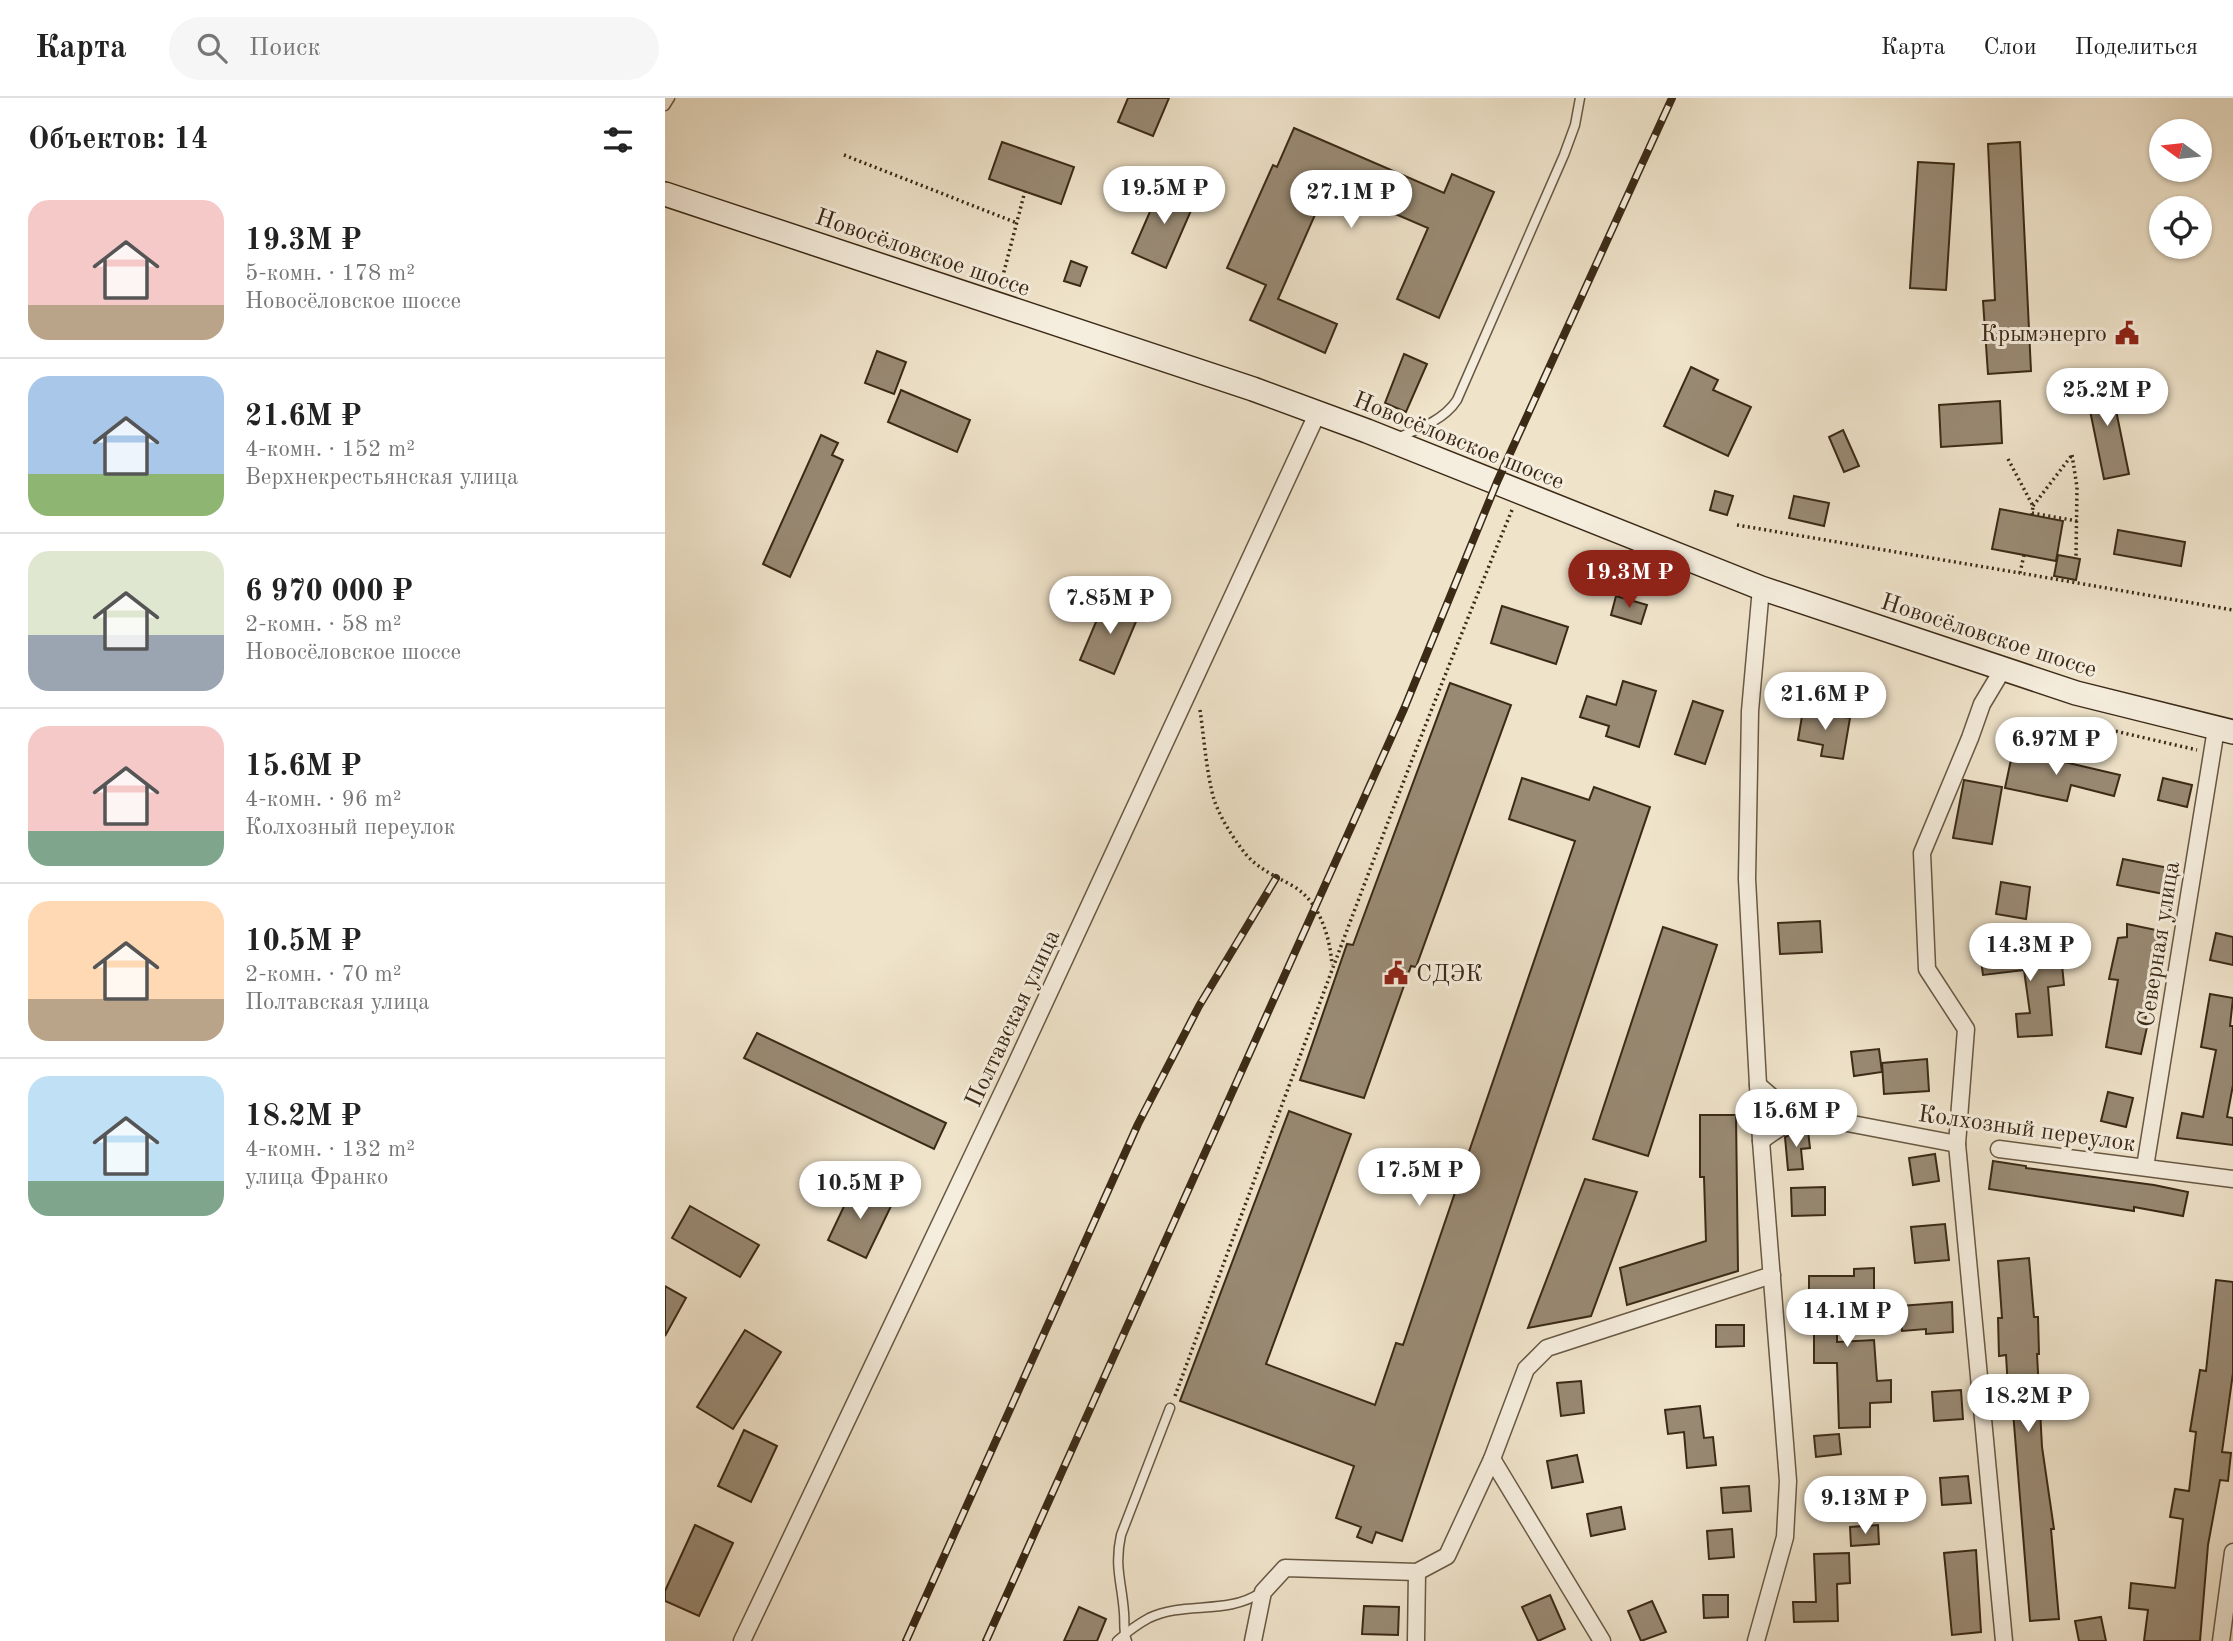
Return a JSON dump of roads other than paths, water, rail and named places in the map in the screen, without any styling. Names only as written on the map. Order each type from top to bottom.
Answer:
[{"type":"main road","name":"Новосёловское шоссе","points":[[665,194],[1318,412],[1762,588],[2076,693],[2224,731]]},
{"type":"main road","points":[[665,212],[715,211]]},
{"type":"street","name":"Полтавская улица","points":[[742,1641],[1195,680],[1318,412]]},
{"type":"street","points":[[1756,1641],[1785,1538],[1788,1481],[1761,1141],[1747,879],[1751,711],[1762,588]]},
{"type":"street","points":[[2003,669],[1982,704],[1971,737],[1922,853],[1927,969],[1966,1029],[1957,1144],[2004,1641]]},
{"type":"street","name":"Северная улица","points":[[2145,1167],[2212,754],[2224,731]]},
{"type":"street","name":"Колхозный переулок","points":[[1758,1085],[1792,1109],[1816,1117],[1957,1144]]},
{"type":"street","name":"Колхозный переулок","points":[[1761,1141],[1794,1120],[1816,1117]]},
{"type":"street","name":"Колхозный переулок","points":[[1999,1149],[2233,1179]]},
{"type":"street","points":[[1253,1641],[1263,1591],[1286,1569],[1417,1572],[1447,1556],[1492,1459],[1526,1369],[1547,1348],[1772,1275]]},
{"type":"street","points":[[1492,1459],[1602,1641]]},
{"type":"street","points":[[2221,1641],[2233,1552]]},
{"type":"street","points":[[1416,1641],[1417,1572]]},
{"type":"lane","points":[[665,106],[670,98]]},
{"type":"lane","points":[[1391,440],[1443,416],[1457,400],[1564,155],[1575,125],[1580,98]]},
{"type":"lane","points":[[1123,1639],[1117,1553],[1170,1408]]},
{"type":"lane","points":[[1123,1639],[1150,1618],[1172,1611],[1234,1605],[1251,1600],[1263,1591]]},
{"type":"railway","points":[[986,1641],[1404,709],[1497,482],[1672,98]]},
{"type":"railway","points":[[906,1641],[1138,1124],[1199,1006],[1276,878]]},
{"type":"place","name":"Крымэнерго","points":[[2127,333]]},
{"type":"place","name":"СДЭК","points":[[1396,973]]}]
